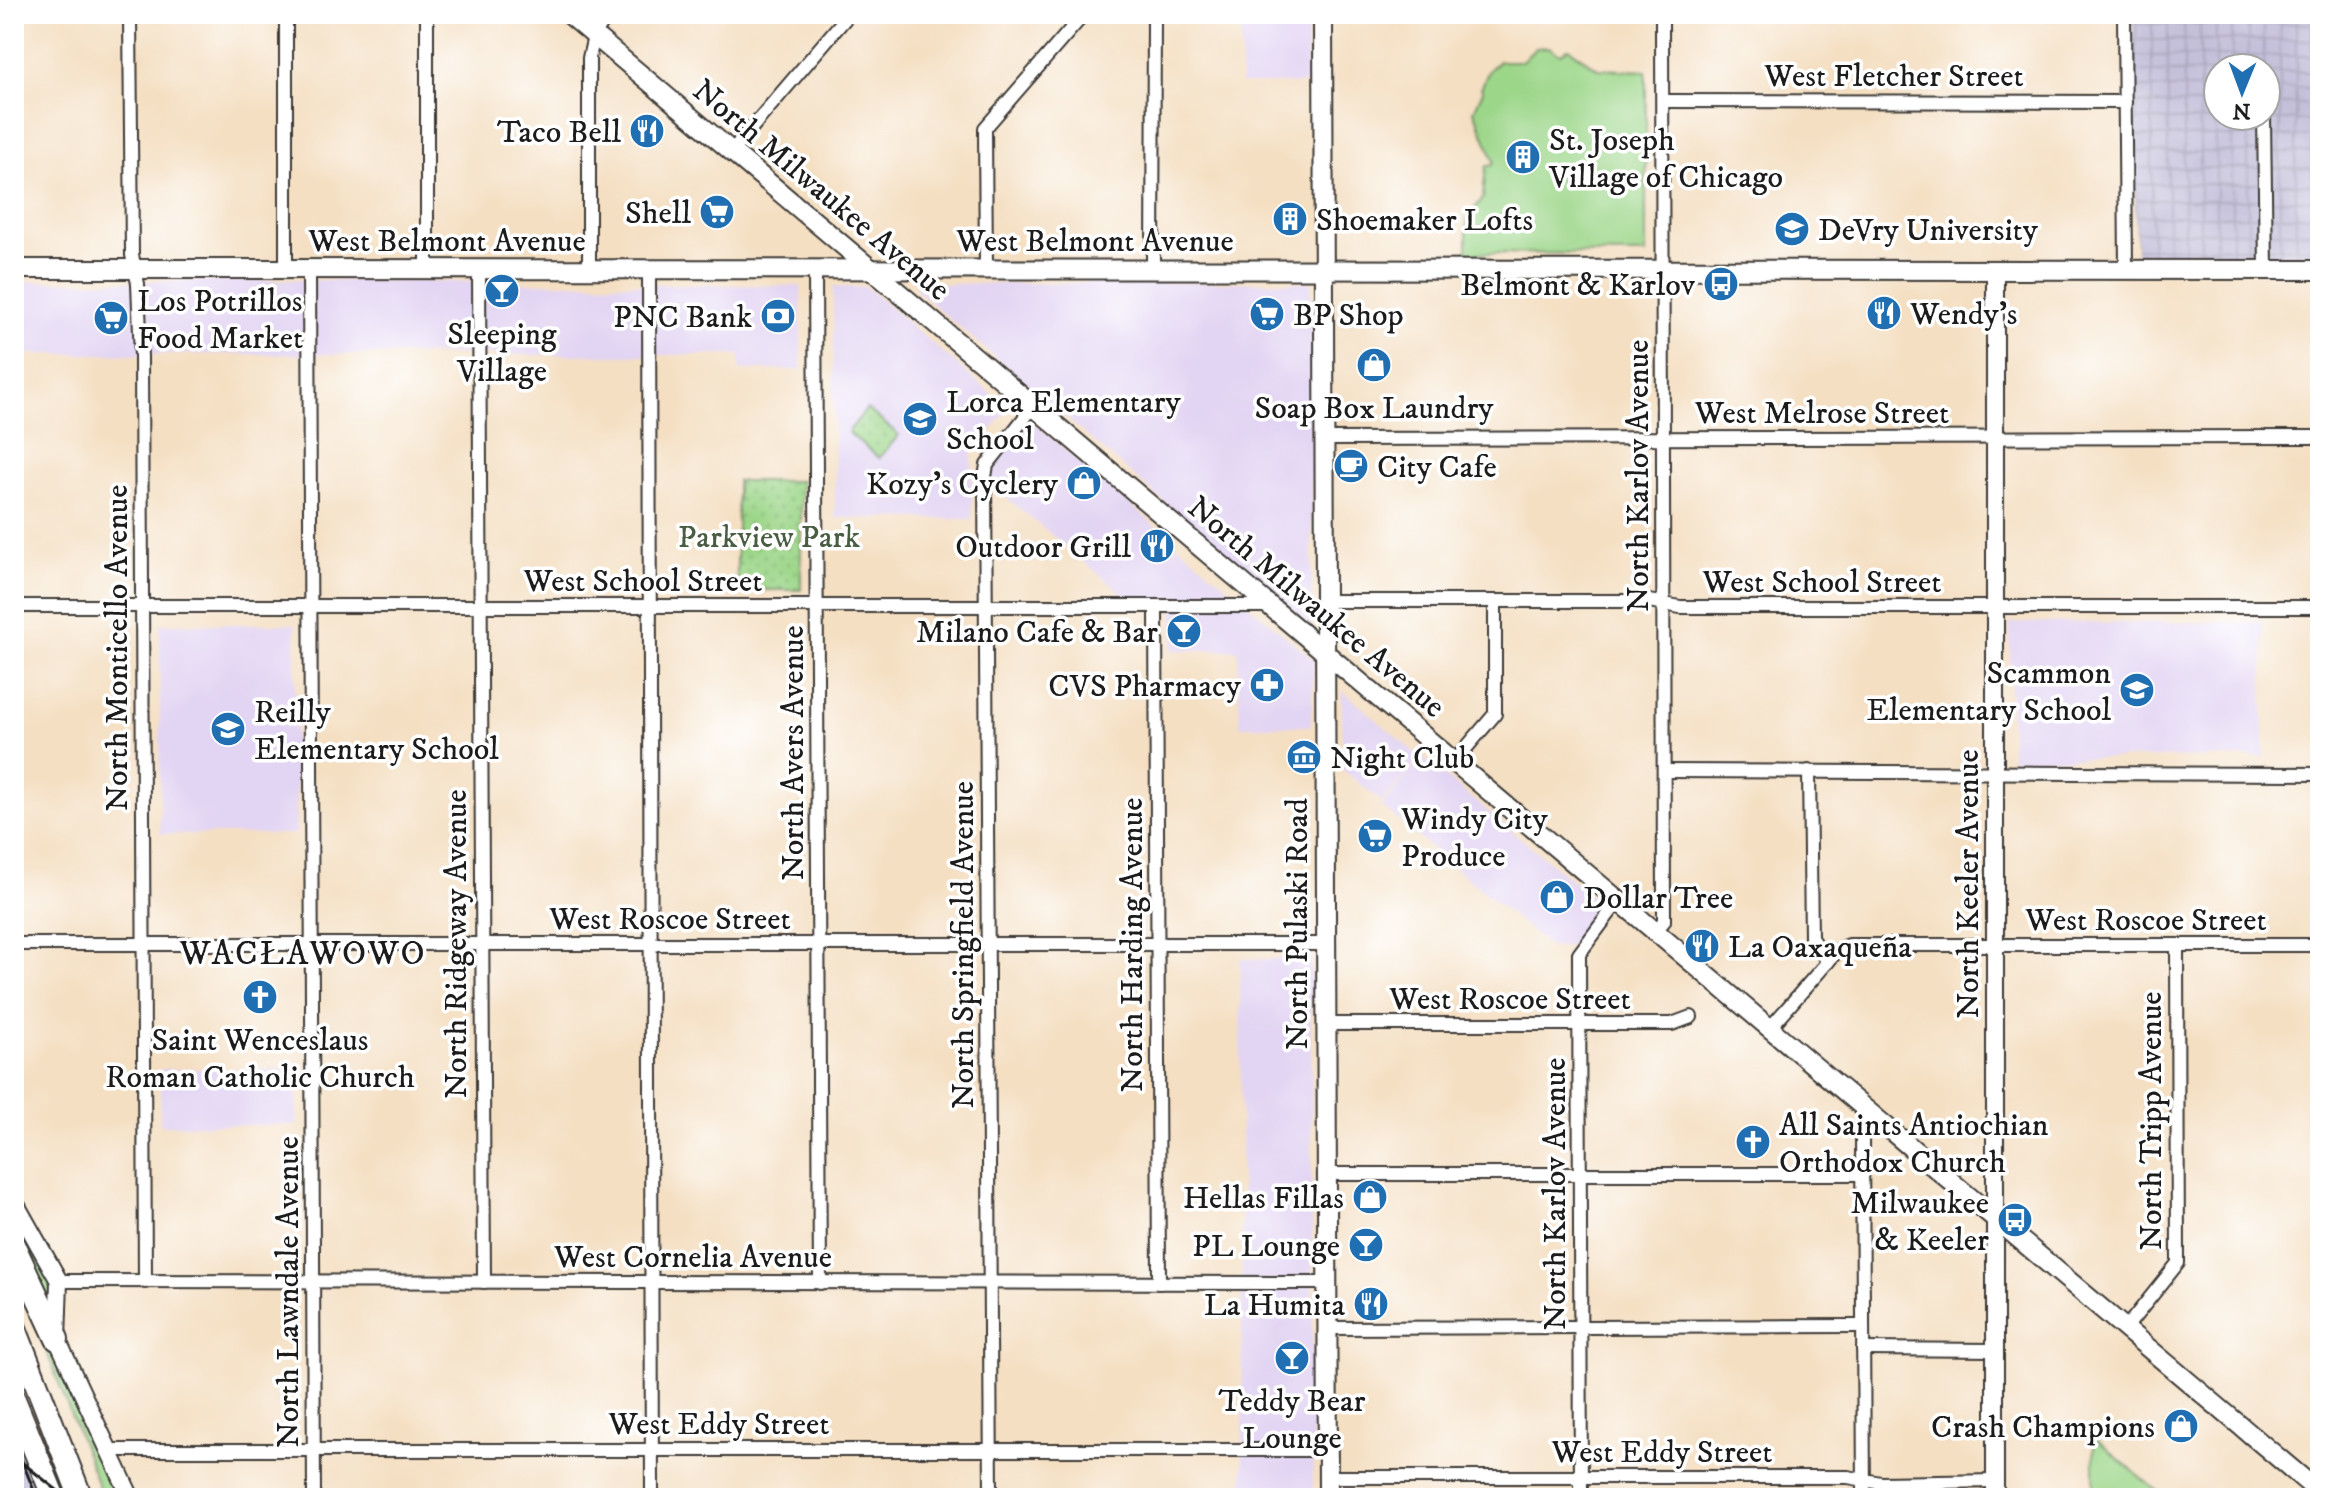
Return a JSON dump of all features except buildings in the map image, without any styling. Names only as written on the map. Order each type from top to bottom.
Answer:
[{"type":"highway","points":[[14,1246],[57,1339]]},
{"type":"highway","points":[[14,1326],[81,1498]]},
{"type":"highway","points":[[14,1399],[54,1498]]},
{"type":"main road","name":"North Milwaukee Avenue","points":[[569,14],[1455,761],[1653,934],[2320,1493]]},
{"type":"main road","name":"North Pulaski Road","points":[[1323,14],[1328,1498]]},
{"type":"main road","name":"West Belmont Avenue","points":[[14,269],[2320,270]]},
{"type":"street","name":"North Monticello Avenue","points":[[130,14],[132,255],[136,269],[141,357],[145,1282]]},
{"type":"street","points":[[286,14],[286,269]]},
{"type":"street","points":[[427,14],[427,269]]},
{"type":"street","points":[[589,270],[588,81],[594,36],[608,14]]},
{"type":"street","points":[[731,152],[849,14]]},
{"type":"street","points":[[986,270],[985,128],[1084,14]]},
{"type":"street","points":[[1153,270],[1154,14]]},
{"type":"street","name":"North Karlov Avenue","points":[[1653,934],[1664,921],[1662,14]]},
{"type":"street","points":[[2124,14],[2126,270]]},
{"type":"street","name":"West Fletcher Street","points":[[1663,101],[2125,102]]},
{"type":"street","points":[[2264,132],[2266,270]]},
{"type":"street","name":"North Lawndale Avenue","points":[[309,269],[314,1498]]},
{"type":"street","name":"North Ridgeway Avenue","points":[[479,270],[484,1282]]},
{"type":"street","points":[[649,270],[652,1498]]},
{"type":"street","name":"North Avers Avenue","points":[[815,270],[820,1283]]},
{"type":"street","name":"North Keeler Avenue","points":[[1995,270],[1995,1490]]},
{"type":"street","name":"North Springfield Avenue","points":[[991,1498],[985,471],[1033,407]]},
{"type":"street","name":"West Melrose Street","points":[[1325,439],[2320,437]]},
{"type":"street","name":"West School Street","points":[[1325,601],[1663,603],[1680,607],[2320,607]]},
{"type":"street","points":[[1455,761],[1495,714],[1495,601]]},
{"type":"street","name":"West School Street","points":[[14,606],[1271,606]]},
{"type":"street","name":"North Harding Avenue","points":[[1156,607],[1159,1283]]},
{"type":"street","points":[[1664,771],[1995,775],[2320,774]]},
{"type":"street","points":[[1809,771],[1811,938],[1828,962]]},
{"type":"street","name":"North Karlov Avenue","points":[[1581,1498],[1579,954],[1617,903]]},
{"type":"street","name":"West Roscoe Street","points":[[14,944],[1326,944]]},
{"type":"street","name":"West Roscoe Street","points":[[1769,1029],[1828,962],[1849,945],[2320,945]]},
{"type":"street","name":"North Tripp Avenue","points":[[2125,1329],[2178,1263],[2177,945]]},
{"type":"street","name":"West Roscoe Street","points":[[1327,1024],[1672,1024],[1691,1017]]},
{"type":"street","points":[[1864,1498],[1862,1174],[1866,1110]]},
{"type":"street","points":[[1327,1174],[1862,1174]]},
{"type":"street","points":[[14,1201],[59,1281],[57,1339],[131,1498]]},
{"type":"street","name":"West Cornelia Avenue","points":[[59,1281],[1328,1283]]},
{"type":"street","points":[[1328,1328],[1863,1326]]},
{"type":"street","points":[[1863,1349],[1995,1350]]},
{"type":"street","name":"West Eddy Street","points":[[109,1450],[1328,1450]]},
{"type":"street","name":"West Eddy Street","points":[[1328,1477],[1864,1480],[1995,1490]]},
{"type":"shaded area","points":[[1241,14],[1307,14],[1307,84],[1241,84]]},
{"type":"shaded area","points":[[2132,14],[2314,14],[2320,28],[2320,259],[2136,259]]},
{"type":"shaded area","points":[[296,280],[801,286],[801,370],[740,370],[740,355],[14,354],[14,282]]},
{"type":"shaded area","points":[[1311,282],[1312,628],[916,290],[917,284]]},
{"type":"shaded area","name":"Lorca Elementary School","points":[[833,287],[866,287],[1009,409],[972,452],[972,519],[835,518]]},
{"type":"shaded area","points":[[1028,418],[1314,660],[1311,726],[1240,726],[1238,650],[1173,650],[1173,608],[1140,608],[986,481],[986,474]]},
{"type":"shaded area","name":"Scammon Elementary School","points":[[2263,622],[2264,757],[2011,759],[2010,623]]},
{"type":"shaded area","name":"Reilly Elementary School","points":[[160,624],[295,624],[296,834],[160,834]]},
{"type":"shaded area","points":[[1342,690],[1420,757],[1382,802],[1342,769]]},
{"type":"shaded area","points":[[1422,757],[1603,906],[1570,946],[1550,947],[1381,806]]},
{"type":"shaded area","points":[[1240,959],[1311,959],[1313,1498],[1243,1498]]},
{"type":"shaded area","points":[[161,1069],[297,1069],[297,1125],[160,1125]]},
{"type":"shaded area","points":[[14,1428],[42,1498],[21,1498],[14,1481]]},
{"type":"green space","points":[[1549,47],[1560,54],[1569,48],[1598,69],[1646,71],[1646,254],[1467,253],[1467,218],[1483,198],[1486,166],[1493,165],[1494,160],[1474,111],[1483,91],[1481,88],[1489,70],[1499,61],[1522,61],[1536,48]]},
{"type":"green space","points":[[867,409],[899,435],[879,458],[848,432]]},
{"type":"green space","name":"Parkview Park","points":[[737,481],[801,481],[801,590],[737,590]]},
{"type":"green space","points":[[14,1217],[52,1284],[51,1307],[14,1231]]},
{"type":"green space","points":[[14,1266],[122,1498],[103,1498]]},
{"type":"green space","points":[[2094,1438],[2165,1498],[2094,1498]]},
{"type":"railway","points":[[14,1441],[37,1498]]},
{"type":"railway","points":[[14,1456],[67,1498]]},
{"type":"railway","points":[[14,1482],[35,1498]]},
{"type":"place","name":"Taco Bell","points":[[647,131]]},
{"type":"place","name":"St. Joseph Village of Chicago","points":[[1523,157]]},
{"type":"place","name":"Shell","points":[[717,212]]},
{"type":"place","name":"Shoemaker Lofts","points":[[1290,219]]},
{"type":"place","name":"DeVry University","points":[[1792,229]]},
{"type":"place","name":"Belmont & Karlov","points":[[1721,284]]},
{"type":"place","name":"Sleeping Village","points":[[502,291]]},
{"type":"place","name":"Wendy's","points":[[1884,313]]},
{"type":"place","name":"BP Shop","points":[[1267,314]]},
{"type":"place","name":"PNC Bank","points":[[778,316]]},
{"type":"place","name":"Los Potrillos Food Market","points":[[111,318]]},
{"type":"place","name":"Soap Box Laundry","points":[[1374,365]]},
{"type":"place","name":"Lorca Elementary School","points":[[920,419]]},
{"type":"place","name":"City Cafe","points":[[1351,466]]},
{"type":"place","name":"Kozy's Cyclery","points":[[1084,483]]},
{"type":"place","name":"Outdoor Grill","points":[[1157,546]]},
{"type":"place","name":"Milano Cafe & Bar","points":[[1184,631]]},
{"type":"place","name":"CVS Pharmacy","points":[[1267,685]]},
{"type":"place","name":"Scammon Elementary School","points":[[2137,690]]},
{"type":"place","name":"Reilly Elementary School","points":[[228,729]]},
{"type":"place","name":"Night Club","points":[[1304,757]]},
{"type":"place","name":"Windy City Produce","points":[[1375,836]]},
{"type":"place","name":"Dollar Tree","points":[[1557,897]]},
{"type":"place","name":"La Oaxaqueña","points":[[1702,946]]},
{"type":"place","name":"Saint Wenceslaus Roman Catholic Church","points":[[260,997]]},
{"type":"place","name":"All Saints Antiochian Orthodox Church","points":[[1753,1142]]},
{"type":"place","name":"Hellas Fillas","points":[[1370,1197]]},
{"type":"place","name":"Milwaukee & Keeler","points":[[2015,1220]]},
{"type":"place","name":"PL Lounge","points":[[1366,1245]]},
{"type":"place","name":"La Humita","points":[[1371,1304]]},
{"type":"place","name":"Teddy Bear Lounge","points":[[1292,1358]]},
{"type":"place","name":"Crash Champions","points":[[2181,1426]]},
{"type":"district","name":"WACŁAWOWO","points":[[303,952]]}]
